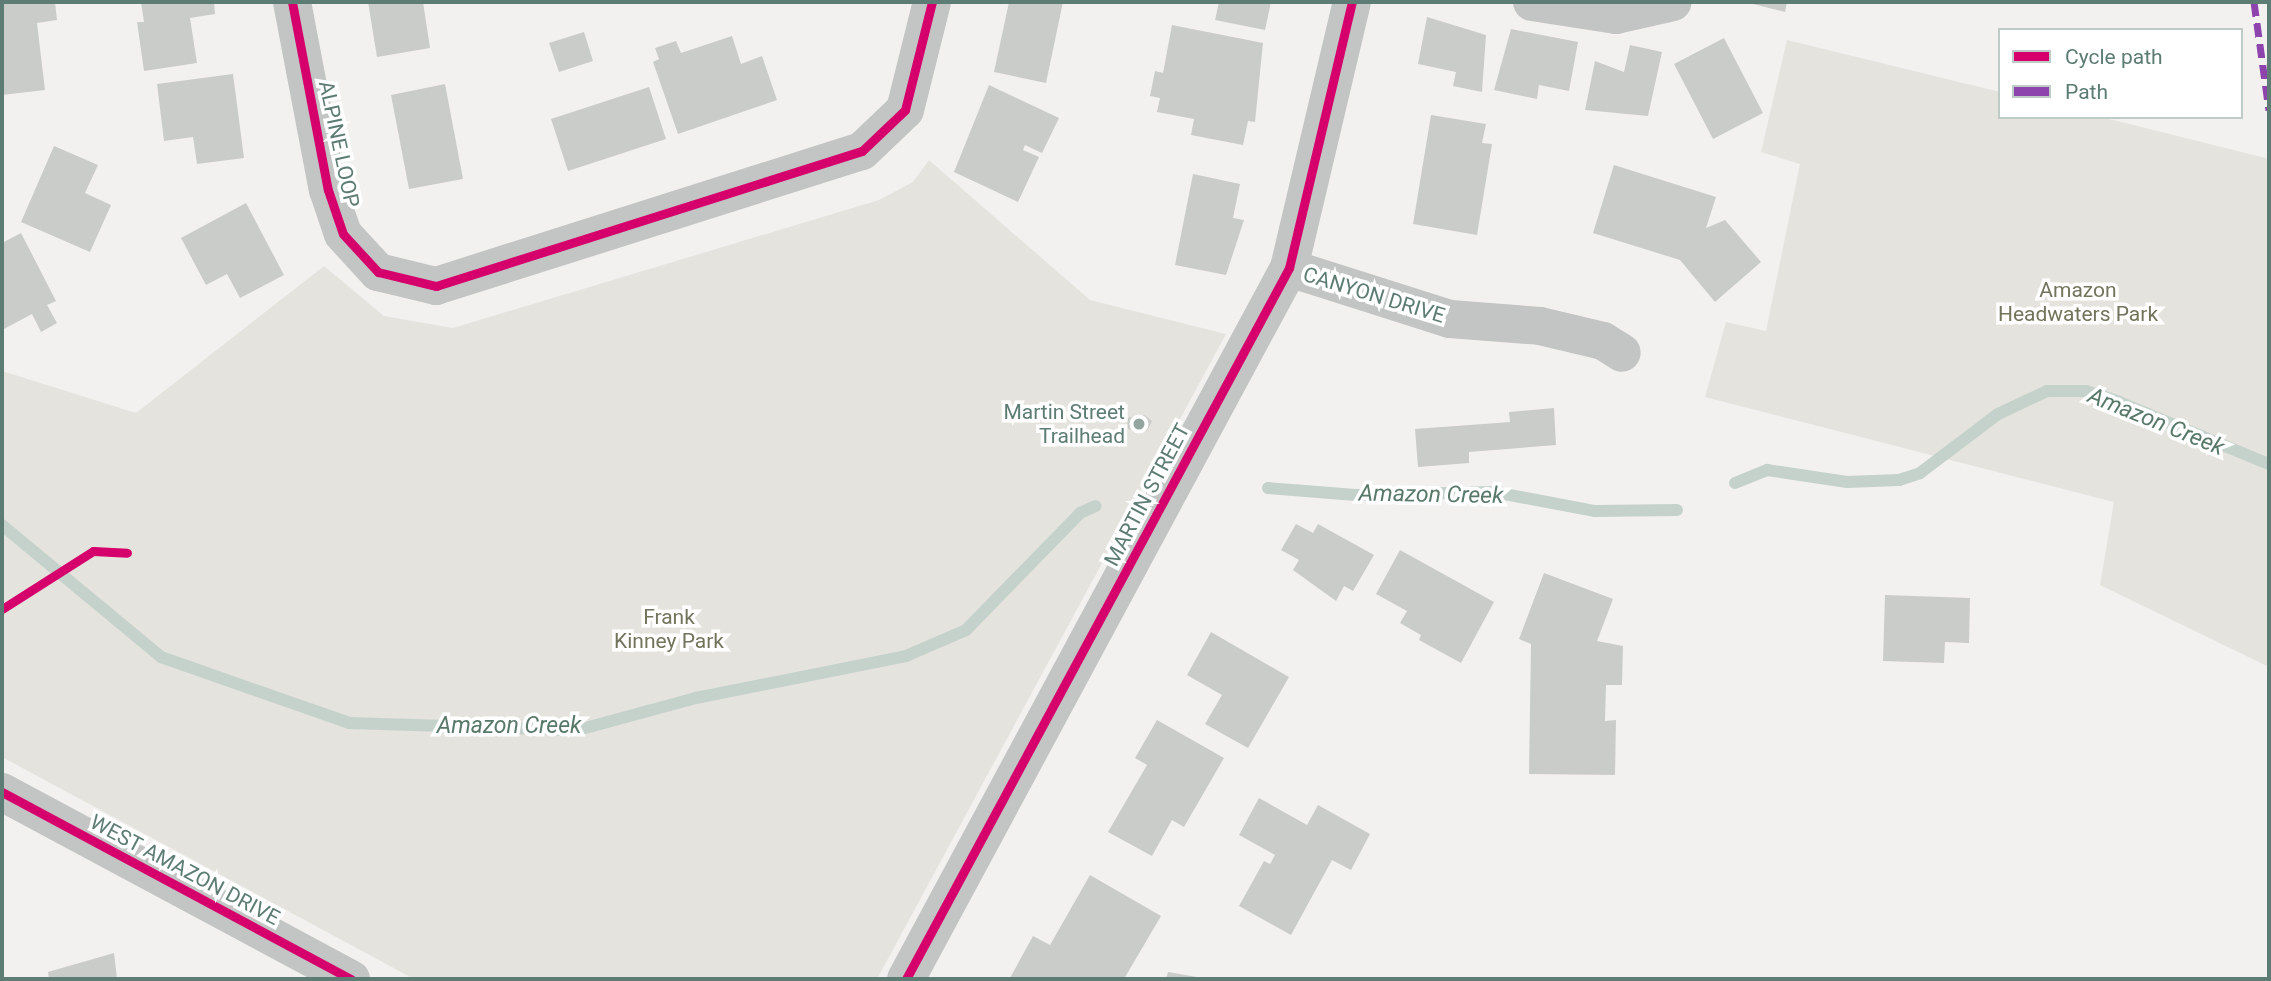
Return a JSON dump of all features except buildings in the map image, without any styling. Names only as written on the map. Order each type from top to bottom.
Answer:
[{"type":"street","name":"ALPINE LOOP","points":[[292,2],[328,190],[343,234],[378,272],[436,286],[862,151],[905,110],[932,2]]},
{"type":"street","name":"MARTIN STREET","points":[[906,979],[1289,268],[1352,2]]},
{"type":"street","points":[[1532,2],[1615,15],[1673,2]]},
{"type":"street","name":"CANYON DRIVE","points":[[1289,268],[1450,319],[1540,326],[1603,341],[1622,353]]},
{"type":"street","name":"WEST AMAZON DRIVE","points":[[2,792],[339,976]]},
{"type":"green space","name":"Amazon Headwaters Park","points":[[1787,40],[1998,92],[1998,119],[2109,119],[2269,159],[2269,667],[2100,585],[2114,502],[1705,397],[1726,322],[1766,331],[1800,164],[1761,152]]},
{"type":"green space","name":"Frank Kinney Park","points":[[929,160],[1090,300],[1226,334],[877,979],[414,979],[2,757],[2,371],[136,413],[324,266],[384,316],[453,328],[879,200],[913,182]]},
{"type":"waterway","name":"Amazon Creek","points":[[1735,483],[1767,470],[1847,482],[1899,480],[1920,473],[1998,414],[2047,391],[2086,391],[2269,464]]},
{"type":"waterway","name":"Amazon Creek","points":[[1268,488],[1356,495],[1494,492],[1595,511],[1677,510]]},
{"type":"waterway","name":"Amazon Creek","points":[[2,525],[161,657],[349,723],[578,730],[696,698],[906,656],[966,630],[1080,513],[1096,506]]},
{"type":"marked path","points":[[2254,2],[2269,110]]},
{"type":"cycle path","points":[[292,2],[328,190],[343,234],[378,272],[436,286],[862,151],[905,110],[932,2]]},
{"type":"cycle path","points":[[906,979],[1289,268],[1352,2]]},
{"type":"cycle path","points":[[2,609],[93,551],[127,553]]},
{"type":"cycle path","points":[[2,792],[351,979]]},
{"type":"place","name":"Martin Street Trailhead","points":[[1139,424]]}]
